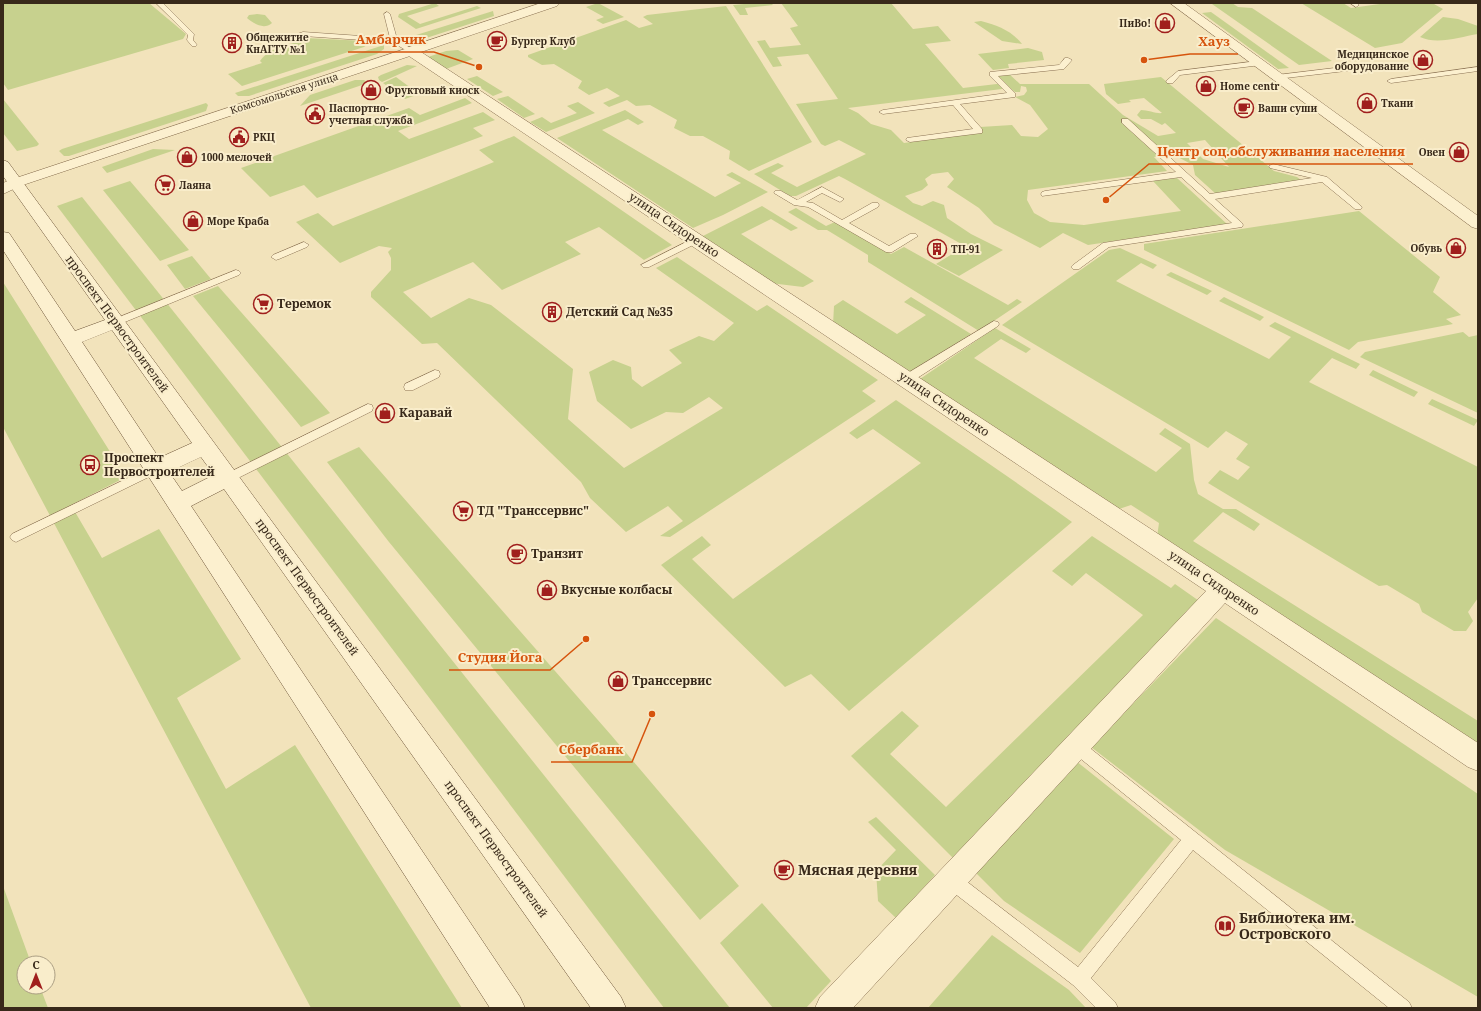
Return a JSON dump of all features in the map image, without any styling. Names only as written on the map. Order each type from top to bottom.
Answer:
[{"type":"street","name":"Комсомольская улица","points":[[6,180],[402,45],[554,3]]},
{"type":"street","points":[[1176,3],[1478,224]]},
{"type":"street","name":"улица Сидоренко","points":[[402,45],[1478,758]]},
{"type":"street","name":"проспект Первостроителей","points":[[6,180],[116,322],[610,1008]]},
{"type":"street","points":[[3,237],[509,1008]]},
{"type":"street","points":[[70,340],[116,322]]},
{"type":"street","points":[[155,469],[205,446]]},
{"type":"street","points":[[178,503],[228,478]]},
{"type":"street","points":[[831,1008],[1223,589]]},
{"type":"lane","points":[[159,3],[192,35],[190,40],[194,45]]},
{"type":"lane","points":[[387,14],[402,45]]},
{"type":"lane","points":[[263,47],[303,34],[402,45]]},
{"type":"lane","points":[[883,112],[1012,95],[993,74],[1061,67],[1068,60]]},
{"type":"lane","points":[[1170,81],[1178,73],[1258,63]]},
{"type":"lane","points":[[1277,77],[1368,66]]},
{"type":"lane","points":[[1392,81],[1478,69]]},
{"type":"lane","points":[[910,140],[979,131],[955,103]]},
{"type":"lane","points":[[1076,267],[1106,246],[1239,225],[1125,121]]},
{"type":"lane","points":[[1273,166],[1324,179],[1358,207]]},
{"type":"lane","points":[[1045,194],[1182,174]]},
{"type":"lane","points":[[1209,197],[1324,179]]},
{"type":"lane","points":[[797,203],[822,190],[840,199]]},
{"type":"lane","points":[[778,193],[797,203],[810,206],[843,223],[889,250],[913,236]]},
{"type":"lane","points":[[843,223],[875,206]]},
{"type":"lane","points":[[646,265],[696,240]]},
{"type":"lane","points":[[276,257],[304,245]]},
{"type":"lane","points":[[116,322],[236,273]]},
{"type":"lane","points":[[907,380],[994,324]]},
{"type":"lane","points":[[409,387],[435,374]]},
{"type":"lane","points":[[228,478],[368,408]]},
{"type":"lane","points":[[16,538],[155,469]]},
{"type":"lane","points":[[1076,746],[1403,1008]]},
{"type":"lane","points":[[1079,979],[1192,838]]},
{"type":"lane","points":[[951,880],[1079,979],[1109,1008]]},
{"type":"green space","points":[[3,3],[149,3],[186,34],[183,39],[8,90],[3,83]]},
{"type":"green space","points":[[435,3],[439,6],[407,16],[420,24],[477,6],[481,8],[416,29],[398,17],[399,14]]},
{"type":"green space","points":[[598,3],[624,17],[603,24],[596,20],[604,17],[586,7]]},
{"type":"green space","points":[[771,3],[773,5],[745,8],[748,15],[740,15],[733,5]]},
{"type":"green space","points":[[781,3],[891,3],[913,29],[938,26],[951,41],[925,44],[963,88],[1005,83],[997,75],[1008,73],[1020,84],[1089,84],[1123,115],[1158,136],[1176,133],[1165,123],[1162,125],[1151,119],[1141,119],[1137,115],[1141,110],[1162,113],[1144,98],[1129,100],[1131,102],[1118,104],[1106,94],[1104,84],[1161,77],[1274,171],[1297,177],[1302,181],[1216,194],[1195,175],[1193,165],[1172,154],[1154,157],[1167,171],[1028,190],[1027,200],[1034,213],[1050,222],[1084,225],[1181,211],[1153,181],[1177,178],[1227,224],[1088,245],[1063,233],[1040,248],[994,224],[979,208],[947,187],[954,179],[948,172],[932,174],[925,179],[928,185],[922,190],[905,196],[913,203],[922,206],[933,201],[944,205],[947,218],[971,234],[1003,250],[959,276],[936,264],[965,246],[839,176],[796,196],[790,196],[754,174],[778,163],[784,166],[771,173],[797,187],[866,154],[839,140],[825,146],[821,144],[796,104],[838,99],[808,54],[777,57],[782,66],[773,67],[757,41],[765,40],[770,48],[801,45],[790,28],[798,26]],"holes":[[[1021,86],[1026,87],[1027,91],[1024,95],[1015,97],[1030,105],[1048,129],[1038,137],[1021,136],[1012,125],[980,127],[983,132],[904,143],[891,130],[871,124],[858,113],[848,108],[1010,88],[1015,92],[1020,92]],[[1205,140],[1229,167],[1203,159],[1187,143]]]},
{"type":"green space","points":[[1232,3],[1238,7],[1252,8],[1332,61],[1299,65],[1212,4]]},
{"type":"green space","points":[[1301,3],[1343,3],[1351,8],[1387,3],[1440,3],[1434,4],[1443,9],[1402,43],[1375,48]]},
{"type":"green space","points":[[726,6],[812,142],[749,171],[729,159],[730,151],[703,136],[690,136],[674,128],[677,120],[650,105],[636,106],[627,100],[609,107],[603,103],[620,96],[607,88],[589,95],[578,88],[582,81],[554,64],[542,65],[528,57],[528,55],[626,20],[639,28],[653,24],[643,17],[647,15]]},
{"type":"green space","points":[[493,11],[494,16],[417,41],[407,42],[416,39],[413,36]]},
{"type":"green space","points":[[1211,12],[1289,68],[1278,69],[1202,13]]},
{"type":"green space","points":[[249,15],[265,15],[272,23],[262,26],[247,18]]},
{"type":"green space","points":[[1443,17],[1458,19],[1478,26],[1478,34],[1441,40],[1420,37]]},
{"type":"green space","points":[[981,21],[1004,29],[1014,35],[1022,44],[1002,41],[974,22]]},
{"type":"green space","points":[[306,38],[365,41],[368,44],[364,47],[242,86],[228,74],[262,63],[260,61],[269,52],[305,40]]},
{"type":"green space","points":[[384,45],[384,49],[377,54],[249,96],[238,96],[235,93]]},
{"type":"green space","points":[[1028,48],[1042,52],[1044,60],[1008,64],[1009,68],[993,70],[978,54]]},
{"type":"green space","points":[[458,50],[473,59],[446,69],[428,57],[446,51]]},
{"type":"green space","points":[[407,65],[417,66],[382,82],[379,80],[378,77],[381,75]]},
{"type":"green space","points":[[477,76],[503,92],[493,96],[467,79]]},
{"type":"green space","points":[[396,77],[419,94],[405,99],[383,83]]},
{"type":"green space","points":[[355,80],[364,80],[368,83],[300,106],[310,95]]},
{"type":"green space","points":[[508,96],[535,114],[524,118],[497,99]]},
{"type":"green space","points":[[465,98],[472,103],[398,131],[409,139],[483,112],[495,120],[473,128],[483,136],[317,198],[304,185],[270,197],[241,168],[409,108],[420,115]]},
{"type":"green space","points":[[3,99],[39,144],[37,146],[17,151],[3,133]]},
{"type":"green space","points":[[578,102],[595,113],[546,132],[530,122],[542,117],[551,123],[577,113],[567,106]]},
{"type":"green space","points":[[206,103],[208,105],[206,111],[69,156],[64,156],[59,151],[62,149]]},
{"type":"green space","points":[[625,110],[644,122],[638,125],[628,119],[602,130],[715,197],[741,183],[726,175],[732,172],[768,192],[723,215],[693,228],[557,138]]},
{"type":"green space","points":[[514,136],[672,245],[644,260],[599,227],[565,242],[581,254],[502,290],[473,262],[403,292],[431,318],[469,298],[491,305],[573,369],[568,419],[624,468],[723,408],[709,397],[683,413],[666,412],[631,429],[597,401],[589,372],[613,360],[631,367],[632,379],[642,387],[682,363],[669,350],[699,336],[714,341],[734,323],[656,268],[677,257],[757,311],[767,305],[878,380],[862,391],[876,401],[670,537],[660,536],[683,521],[668,506],[626,532],[590,498],[581,482],[437,343],[422,344],[371,297],[371,292],[391,270],[391,258],[388,252],[392,248],[379,246],[340,263],[296,222],[318,213],[333,226],[494,162],[479,150]]},
{"type":"green space","points":[[153,149],[175,150],[107,173],[102,167]]},
{"type":"green space","points":[[130,181],[189,250],[160,261],[103,190]]},
{"type":"green space","points":[[82,197],[730,1008],[664,1008],[57,206]]},
{"type":"green space","points":[[762,206],[798,228],[791,231],[771,219],[741,234],[814,281],[803,287],[770,283],[701,237]]},
{"type":"green space","points":[[796,208],[826,226],[835,222],[891,254],[904,247],[1008,305],[1017,299],[1022,302],[979,331],[868,262],[868,255],[827,230],[818,230],[788,212]]},
{"type":"green space","points":[[1359,211],[1440,277],[1433,292],[1461,315],[1446,319],[1453,324],[1358,342],[1349,350],[1144,250],[1144,244]]},
{"type":"green space","points":[[1120,248],[1157,265],[1153,269],[1141,263],[1116,281],[1269,359],[1291,337],[1269,326],[1275,322],[1360,364],[1356,369],[1332,358],[1309,382],[1478,467],[1478,598],[1468,612],[1473,621],[1466,631],[1454,631],[1422,612],[1419,604],[1387,585],[1379,586],[1208,483],[1220,470],[1238,480],[1250,467],[1236,459],[1248,444],[1226,431],[1208,448],[1002,325],[1109,250]]},
{"type":"green space","points":[[192,256],[211,279],[185,289],[167,265]]},
{"type":"green space","points":[[1171,272],[1212,291],[1207,295],[1166,275]]},
{"type":"green space","points":[[3,282],[126,477],[71,505],[102,558],[159,529],[241,659],[177,698],[226,789],[295,745],[462,1008],[311,1008],[3,427]]},
{"type":"green space","points":[[218,286],[330,413],[301,427],[193,296]]},
{"type":"green space","points":[[911,297],[971,334],[907,375],[833,325],[834,306],[843,300],[897,334],[926,315],[904,302]]},
{"type":"green space","points":[[1224,297],[1264,317],[1260,321],[1219,301]]},
{"type":"green space","points":[[995,328],[1031,349],[1026,353],[1001,339],[974,358],[1156,472],[1182,448],[1159,434],[1165,428],[1190,444],[1194,480],[1198,494],[1223,509],[1236,509],[1260,524],[1254,531],[1223,512],[1193,541],[1478,721],[1478,748],[1157,537],[1159,523],[1131,505],[1116,510],[920,379]]},
{"type":"green space","points":[[1463,332],[1469,337],[1478,335],[1478,413],[1360,357],[1365,352]]},
{"type":"green space","points":[[1373,370],[1418,392],[1414,397],[1369,375]]},
{"type":"green space","points":[[1432,399],[1478,420],[1474,426],[1428,404]]},
{"type":"green space","points":[[896,400],[1072,522],[849,711],[811,674],[785,687],[661,565],[702,536],[711,545],[692,559],[733,599],[921,463],[873,429],[857,439],[849,433]]},
{"type":"green space","points":[[359,447],[611,735],[739,886],[700,920],[389,542],[327,462]]},
{"type":"green space","points":[[1092,536],[1171,588],[1175,584],[1202,603],[953,858],[851,756],[902,711],[919,726],[890,754],[946,807],[1143,615],[1086,573],[1072,586],[1052,571]]},
{"type":"green space","points":[[1216,618],[1478,794],[1478,997],[1225,850],[1091,747]]},
{"type":"green space","points":[[1076,761],[1174,839],[1080,953],[1004,901],[974,871]]},
{"type":"green space","points":[[876,817],[935,875],[896,918],[878,901],[876,871],[896,850],[868,822]]},
{"type":"green space","points":[[3,886],[28,955],[16,955],[16,995],[43,995],[48,1008],[3,1008]]},
{"type":"green space","points":[[762,903],[831,981],[806,1008],[773,1008],[720,943]]},
{"type":"green space","points":[[992,935],[1069,990],[1086,1008],[928,1008]]},
{"type":"place","name":"ПиВо!","points":[[1165,23]]},
{"type":"place","name":"Бургер Клуб","points":[[497,41]]},
{"type":"place","name":"Общежитие КнАГТУ №1","points":[[232,43]]},
{"type":"place","name":"Хауз","points":[[1144,60]]},
{"type":"place","name":"Медицинское оборудование","points":[[1423,60]]},
{"type":"place","name":"Амбарчик","points":[[479,67]]},
{"type":"place","name":"Home centr","points":[[1206,86]]},
{"type":"place","name":"Фруктовый киоск","points":[[371,90]]},
{"type":"place","name":"Ткани","points":[[1367,103]]},
{"type":"place","name":"Ваши суши","points":[[1244,108]]},
{"type":"place","name":"Паспортно- учетная служба","points":[[315,114]]},
{"type":"place","name":"РКЦ","points":[[239,137]]},
{"type":"place","name":"Овен","points":[[1459,152]]},
{"type":"place","name":"1000 мелочей","points":[[187,157]]},
{"type":"place","name":"Лаяна","points":[[165,185]]},
{"type":"place","name":"Центр соц.обслуживания населения","points":[[1106,200]]},
{"type":"place","name":"Море Краба","points":[[193,221]]},
{"type":"place","name":"Обувь","points":[[1456,248]]},
{"type":"place","name":"ТП-91","points":[[937,249]]},
{"type":"place","name":"Теремок","points":[[263,304]]},
{"type":"place","name":"Детский Сад №35","points":[[552,312]]},
{"type":"place","name":"Каравай","points":[[385,413]]},
{"type":"place","name":"Проспект Первостроителей","points":[[90,465]]},
{"type":"place","name":"ТД \"Транссервис\"","points":[[463,511]]},
{"type":"place","name":"Транзит","points":[[517,554]]},
{"type":"place","name":"Вкусные колбасы","points":[[547,590]]},
{"type":"place","name":"Студия Йога","points":[[586,639]]},
{"type":"place","name":"Транссервис","points":[[618,681]]},
{"type":"place","name":"Сбербанк","points":[[652,714]]},
{"type":"place","name":"Мясная деревня","points":[[784,870]]},
{"type":"place","name":"Библиотека им. Островского","points":[[1225,926]]}]
